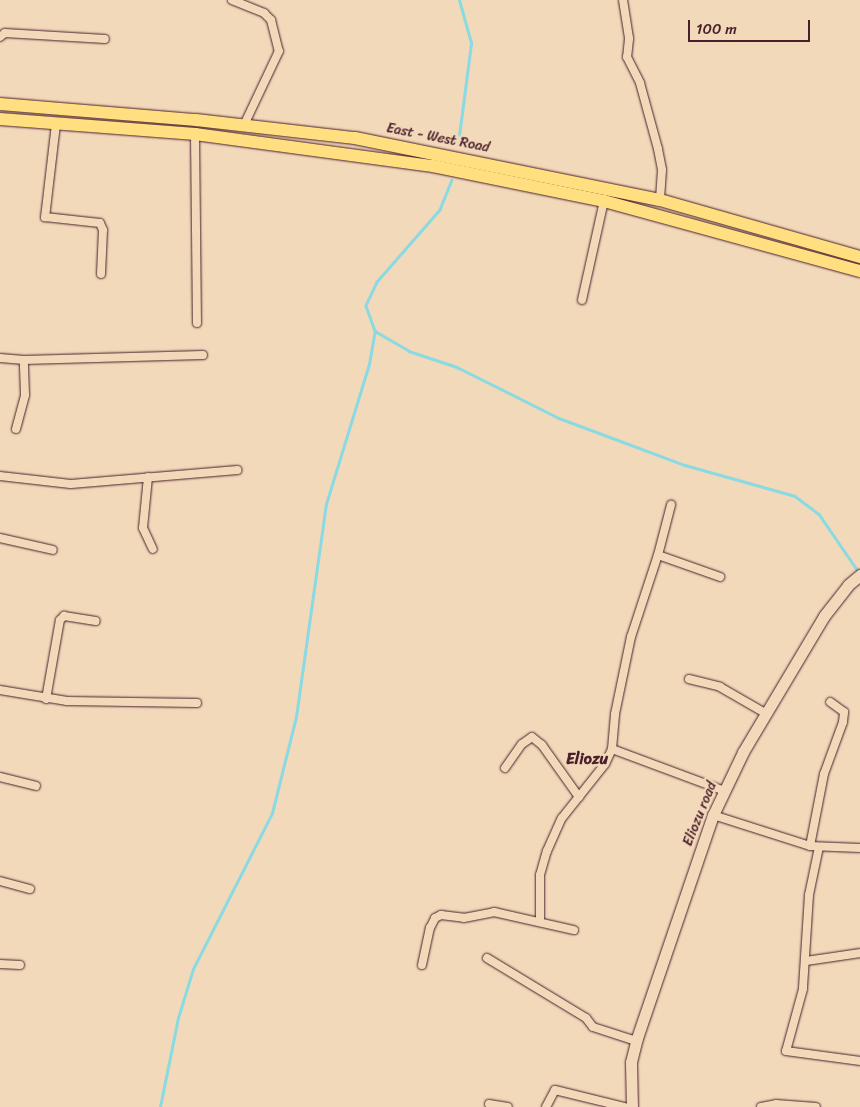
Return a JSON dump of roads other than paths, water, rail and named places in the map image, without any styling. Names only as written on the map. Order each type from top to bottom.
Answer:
[{"type":"main road","name":"East - West Road","points":[[0,104],[244,125],[355,138],[660,200],[860,257]]},
{"type":"main road","name":"East - West Road","points":[[0,118],[195,134],[433,166],[604,201],[860,271]]},
{"type":"street","points":[[232,0],[264,12],[271,20],[279,51],[244,125]]},
{"type":"street","points":[[623,0],[629,39],[627,57],[640,83],[662,170],[660,200]]},
{"type":"street","points":[[0,37],[5,33],[105,39]]},
{"type":"street","points":[[56,124],[45,217],[100,223],[103,230],[101,274]]},
{"type":"street","points":[[195,134],[197,323]]},
{"type":"street","points":[[582,300],[604,201]]},
{"type":"street","points":[[0,358],[24,360],[203,355]]},
{"type":"street","points":[[16,430],[26,395],[24,360]]},
{"type":"street","points":[[0,476],[71,484],[237,470]]},
{"type":"street","points":[[148,477],[143,528],[153,549]]},
{"type":"street","points":[[540,920],[540,875],[547,851],[562,818],[605,764],[612,749],[615,714],[631,637],[658,555],[671,505]]},
{"type":"street","points":[[0,538],[53,550]]},
{"type":"street","points":[[658,555],[720,577]]},
{"type":"street","name":"Eliozu road","points":[[632,1107],[631,1062],[636,1041],[714,815],[766,714],[824,616],[848,585],[860,575]]},
{"type":"street","points":[[46,699],[60,620],[64,616],[96,621]]},
{"type":"street","points":[[689,679],[720,688],[766,714]]},
{"type":"street","points":[[0,690],[46,699],[197,703]]},
{"type":"street","points":[[810,846],[824,774],[843,722],[844,712],[830,702]]},
{"type":"street","points":[[505,768],[522,744],[532,737],[542,745],[579,797]]},
{"type":"street","points":[[612,749],[725,791]]},
{"type":"street","points":[[0,776],[36,786]]},
{"type":"street","points":[[714,815],[810,846],[860,848]]},
{"type":"street","points":[[819,847],[809,895],[803,989],[786,1051],[860,1061]]},
{"type":"street","points":[[0,881],[30,889]]},
{"type":"street","points":[[422,965],[430,928],[435,918],[441,915],[464,918],[494,912],[540,920],[574,930]]},
{"type":"street","points":[[806,961],[860,953]]},
{"type":"street","points":[[487,958],[586,1018],[593,1027],[636,1041]]},
{"type":"street","points":[[0,964],[20,965]]},
{"type":"street","points":[[546,1107],[555,1090],[625,1107]]},
{"type":"street","points":[[489,1104],[508,1107]]},
{"type":"street","points":[[761,1107],[776,1104],[816,1107]]},
{"type":"waterway","points":[[459,0],[471,43],[459,136]]},
{"type":"waterway","points":[[452,180],[440,210],[377,282],[366,306],[375,331],[409,351],[457,367],[559,418],[685,465],[795,496],[819,514],[858,571]]},
{"type":"waterway","points":[[160,1107],[178,1018],[193,969],[272,813],[296,717],[326,504],[369,364],[375,331]]},
{"type":"district","name":"Eliozu","points":[[587,759]]}]
